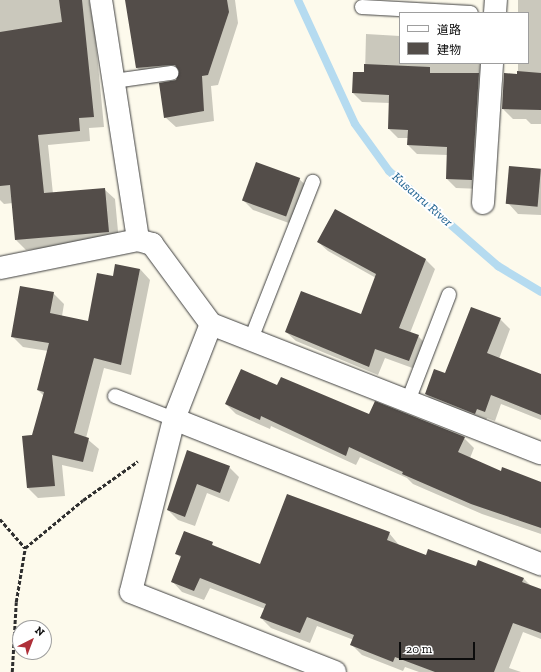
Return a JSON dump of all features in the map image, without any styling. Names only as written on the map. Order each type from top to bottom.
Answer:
[{"type":"street","points":[[101,0],[138,240]]},
{"type":"street","points":[[495,12],[496,0]]},
{"type":"street","points":[[483,203],[492,64]]},
{"type":"street","points":[[0,268],[138,240],[152,244],[211,324],[541,453]]},
{"type":"street","points":[[211,324],[171,430],[131,592],[334,672]]},
{"type":"street","points":[[171,430],[541,564]]},
{"type":"lane","points":[[362,7],[453,12]]},
{"type":"lane","points":[[114,81],[171,73]]},
{"type":"lane","points":[[251,339],[313,182]]},
{"type":"lane","points":[[408,401],[449,295]]},
{"type":"lane","points":[[115,396],[171,430]]},
{"type":"path","points":[[12,672],[16,602],[25,548],[171,430]]},
{"type":"path","points":[[0,519],[25,548]]},
{"type":"building","points":[[59,0],[82,0],[94,117],[79,118],[80,131],[38,135],[44,193],[105,188],[109,232],[15,240],[10,185],[0,186],[0,32],[62,22]]},
{"type":"building","points":[[125,0],[227,0],[229,12],[208,75],[202,76],[204,111],[164,118],[159,83],[176,80],[179,71],[175,65],[136,68]]},
{"type":"building","points":[[364,64],[430,67],[430,73],[479,73],[472,180],[446,179],[447,147],[407,145],[408,130],[388,129],[389,95],[352,93],[353,72],[364,72]]},
{"type":"building","points":[[517,71],[541,73],[541,110],[502,109],[504,73],[517,74]]},
{"type":"building","points":[[256,162],[300,178],[286,217],[242,201]]},
{"type":"building","points":[[509,166],[541,169],[538,207],[506,204]]},
{"type":"building","points":[[335,209],[426,259],[399,328],[419,335],[409,361],[375,349],[369,367],[285,332],[301,291],[361,314],[376,274],[317,242]]},
{"type":"building","points":[[115,264],[140,269],[121,365],[94,358],[74,433],[89,438],[83,462],[52,455],[55,486],[27,488],[22,436],[32,435],[44,392],[37,390],[49,343],[11,337],[20,286],[54,292],[50,313],[88,321],[97,273],[113,276]]},
{"type":"building","points":[[471,307],[501,318],[487,353],[541,374],[541,415],[491,395],[485,412],[477,409],[475,414],[425,394],[434,369],[445,373]]},
{"type":"building","points":[[241,369],[277,385],[281,377],[369,414],[375,401],[465,437],[458,452],[501,471],[502,467],[541,482],[541,528],[471,504],[402,474],[403,472],[349,447],[346,456],[261,416],[260,420],[225,404]]},
{"type":"building","points":[[187,450],[230,466],[220,493],[197,484],[185,517],[167,510]]},
{"type":"building","points":[[287,494],[390,532],[387,540],[426,555],[428,549],[476,566],[478,560],[524,578],[522,582],[541,589],[541,633],[513,623],[494,672],[435,672],[395,657],[393,662],[350,645],[354,635],[307,617],[300,633],[260,618],[266,604],[200,578],[194,591],[171,582],[181,556],[175,554],[184,531],[213,542],[212,545],[260,564]]},
{"type":"waterway","name":"Kusanru River","points":[[298,0],[355,124],[389,171],[498,266],[541,292]]}]
